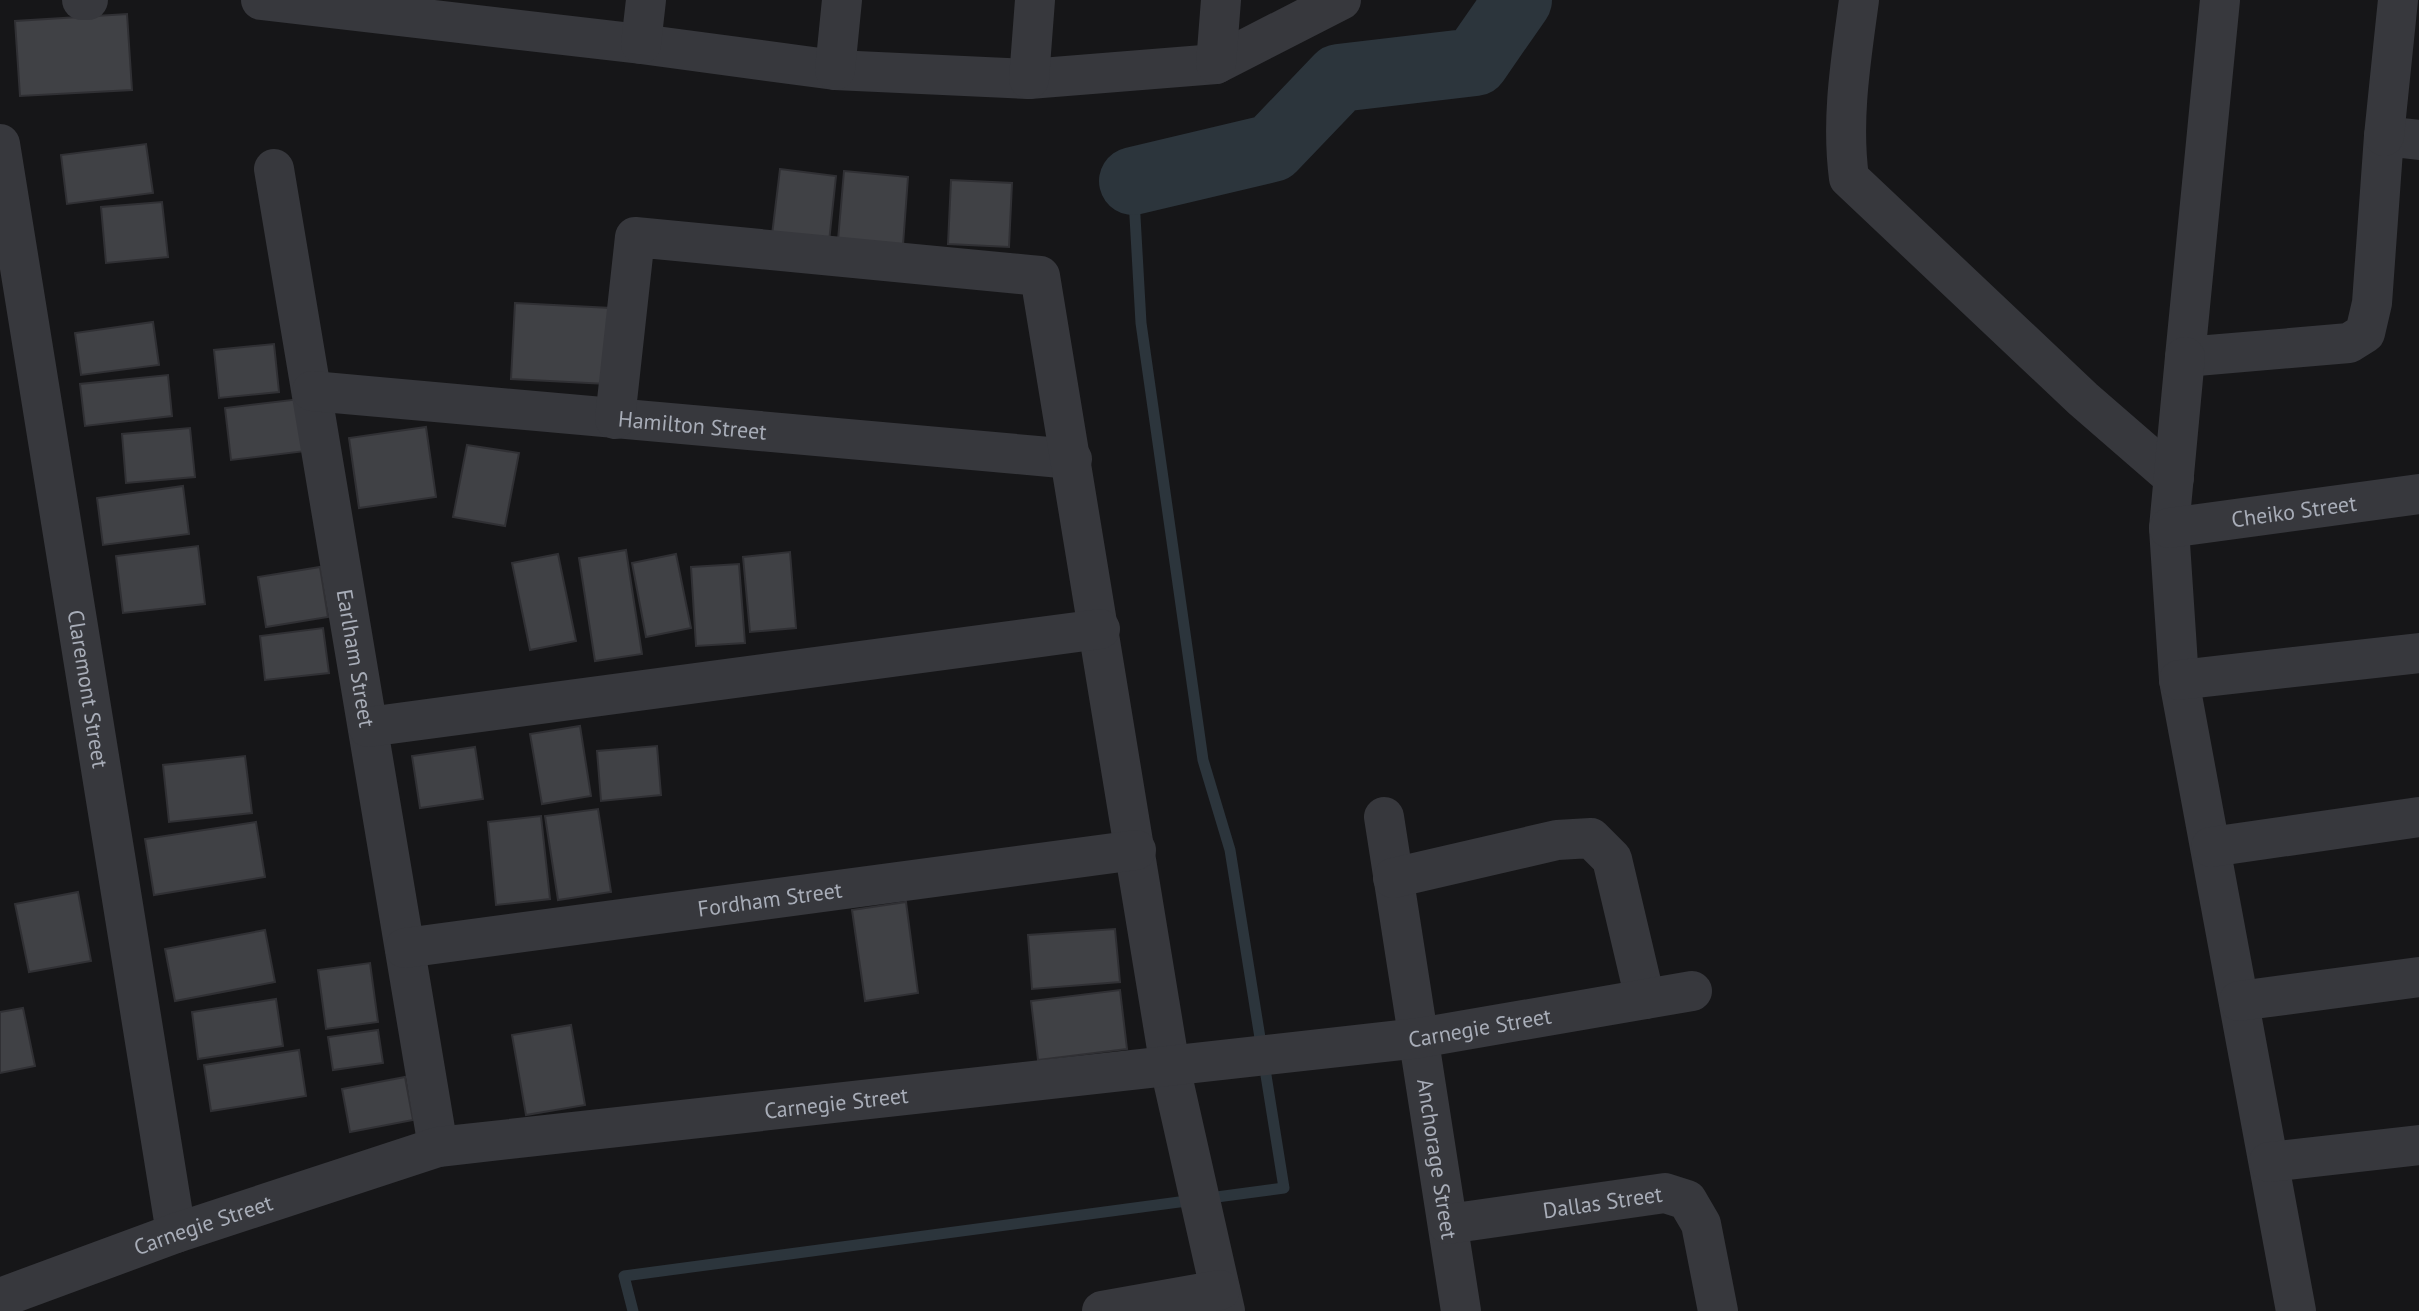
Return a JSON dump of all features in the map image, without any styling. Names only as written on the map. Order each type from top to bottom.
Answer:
[{"type":"street","points":[[82,0],[88,0]]},
{"type":"street","points":[[264,0],[458,12],[641,44],[835,70],[1029,79],[1216,64],[1341,0]]},
{"type":"street","points":[[641,44],[646,0]]},
{"type":"street","points":[[835,70],[842,0]]},
{"type":"street","points":[[1029,79],[1035,0]]},
{"type":"street","points":[[1216,64],[1221,0]]},
{"type":"street","points":[[1859,0],[1847,89],[1845,147],[1849,178],[2083,399],[2174,478]]},
{"type":"street","points":[[2220,0],[2169,528],[2179,680],[2296,1311]]},
{"type":"street","points":[[2185,357],[2349,343],[2365,333],[2401,138],[2398,0]]},
{"type":"street","name":"Claremont Street","points":[[0,144],[176,1233]]},
{"type":"street","name":"Earlham Street","points":[[274,169],[438,1147]]},
{"type":"street","points":[[615,419],[635,237],[1040,276],[1170,1067],[1222,1300],[1102,1311]]},
{"type":"street","name":"Hamilton Street","points":[[312,391],[1072,459]]},
{"type":"street","name":"Cheiko Street","points":[[2169,528],[2419,494]]},
{"type":"street","points":[[368,727],[1100,629]]},
{"type":"street","points":[[2179,680],[2419,653]]},
{"type":"street","name":"Anchorage Street","points":[[1384,817],[1461,1311]]},
{"type":"street","points":[[2211,847],[2419,817]]},
{"type":"street","points":[[1393,878],[1557,840],[1591,838],[1612,859],[1645,999]]},
{"type":"street","name":"Fordham Street","points":[[405,948],[1136,850]]},
{"type":"street","points":[[2239,1001],[2419,977]]},
{"type":"street","name":"Carnegie Street","points":[[0,1298],[176,1233],[438,1147],[1419,1038],[1692,991]]},
{"type":"street","points":[[2269,1162],[2419,1145]]},
{"type":"street","name":"Dallas Street","points":[[1448,1224],[1665,1193],[1687,1200],[1701,1224],[1718,1311]]},
{"type":"building","points":[[127,14],[132,90],[20,96],[15,21]]},
{"type":"building","points":[[146,144],[153,193],[67,204],[61,155]]},
{"type":"building","points":[[780,169],[836,176],[829,242],[772,235]]},
{"type":"building","points":[[844,171],[908,177],[903,245],[838,240]]},
{"type":"building","points":[[951,180],[1012,183],[1009,247],[948,244]]},
{"type":"building","points":[[162,202],[168,257],[106,263],[101,207]]},
{"type":"building","points":[[515,303],[611,308],[607,384],[511,379]]},
{"type":"building","points":[[153,322],[159,365],[81,375],[75,333]]},
{"type":"building","points":[[274,344],[279,392],[219,398],[214,350]]},
{"type":"building","points":[[168,375],[172,416],[85,426],[80,384]]},
{"type":"building","points":[[300,399],[306,451],[231,460],[225,408]]},
{"type":"building","points":[[426,427],[436,497],[359,508],[349,438]]},
{"type":"building","points":[[190,428],[195,477],[126,483],[122,434]]},
{"type":"building","points":[[467,445],[519,453],[505,526],[453,517]]},
{"type":"building","points":[[183,486],[189,534],[103,545],[97,498]]},
{"type":"building","points":[[198,546],[205,604],[123,613],[116,556]]},
{"type":"building","points":[[626,550],[642,654],[595,661],[579,558]]},
{"type":"building","points":[[790,552],[796,628],[750,632],[743,557]]},
{"type":"building","points":[[558,554],[576,641],[530,650],[512,563]]},
{"type":"building","points":[[676,554],[691,628],[646,637],[632,563]]},
{"type":"building","points":[[739,564],[745,643],[696,646],[691,567]]},
{"type":"building","points":[[320,567],[328,617],[266,627],[258,577]]},
{"type":"building","points":[[323,628],[329,673],[265,680],[260,636]]},
{"type":"building","points":[[580,726],[591,796],[542,804],[530,734]]},
{"type":"building","points":[[657,746],[661,795],[601,801],[597,751]]},
{"type":"building","points":[[475,747],[483,799],[420,808],[412,756]]},
{"type":"building","points":[[245,756],[252,813],[169,822],[163,765]]},
{"type":"building","points":[[598,809],[611,892],[558,900],[545,816]]},
{"type":"building","points":[[541,816],[550,899],[496,905],[488,822]]},
{"type":"building","points":[[256,822],[265,877],[154,895],[145,839]]},
{"type":"building","points":[[78,892],[91,961],[29,972],[15,904]]},
{"type":"building","points":[[906,902],[918,993],[865,1001],[852,910]]},
{"type":"building","points":[[1115,929],[1120,982],[1032,989],[1028,935]]},
{"type":"building","points":[[265,930],[275,982],[175,1001],[165,949]]},
{"type":"building","points":[[370,963],[378,1022],[326,1029],[318,970]]},
{"type":"building","points":[[1120,990],[1127,1049],[1038,1060],[1031,1001]]},
{"type":"building","points":[[276,999],[283,1046],[198,1059],[192,1012]]},
{"type":"building","points":[[23,1008],[35,1066],[0,1073],[0,1012]]},
{"type":"building","points":[[571,1025],[585,1105],[526,1115],[512,1035]]},
{"type":"building","points":[[378,1030],[383,1063],[333,1070],[328,1037]]},
{"type":"building","points":[[299,1050],[306,1096],[211,1111],[204,1065]]},
{"type":"building","points":[[405,1077],[413,1120],[350,1132],[342,1089]]},
{"type":"waterway","points":[[1133,181],[1272,148],[1339,78],[1475,62],[1518,0]]},
{"type":"waterway","points":[[633,1311],[624,1276],[1284,1188],[1230,850],[1203,760],[1141,323],[1133,181]]}]
